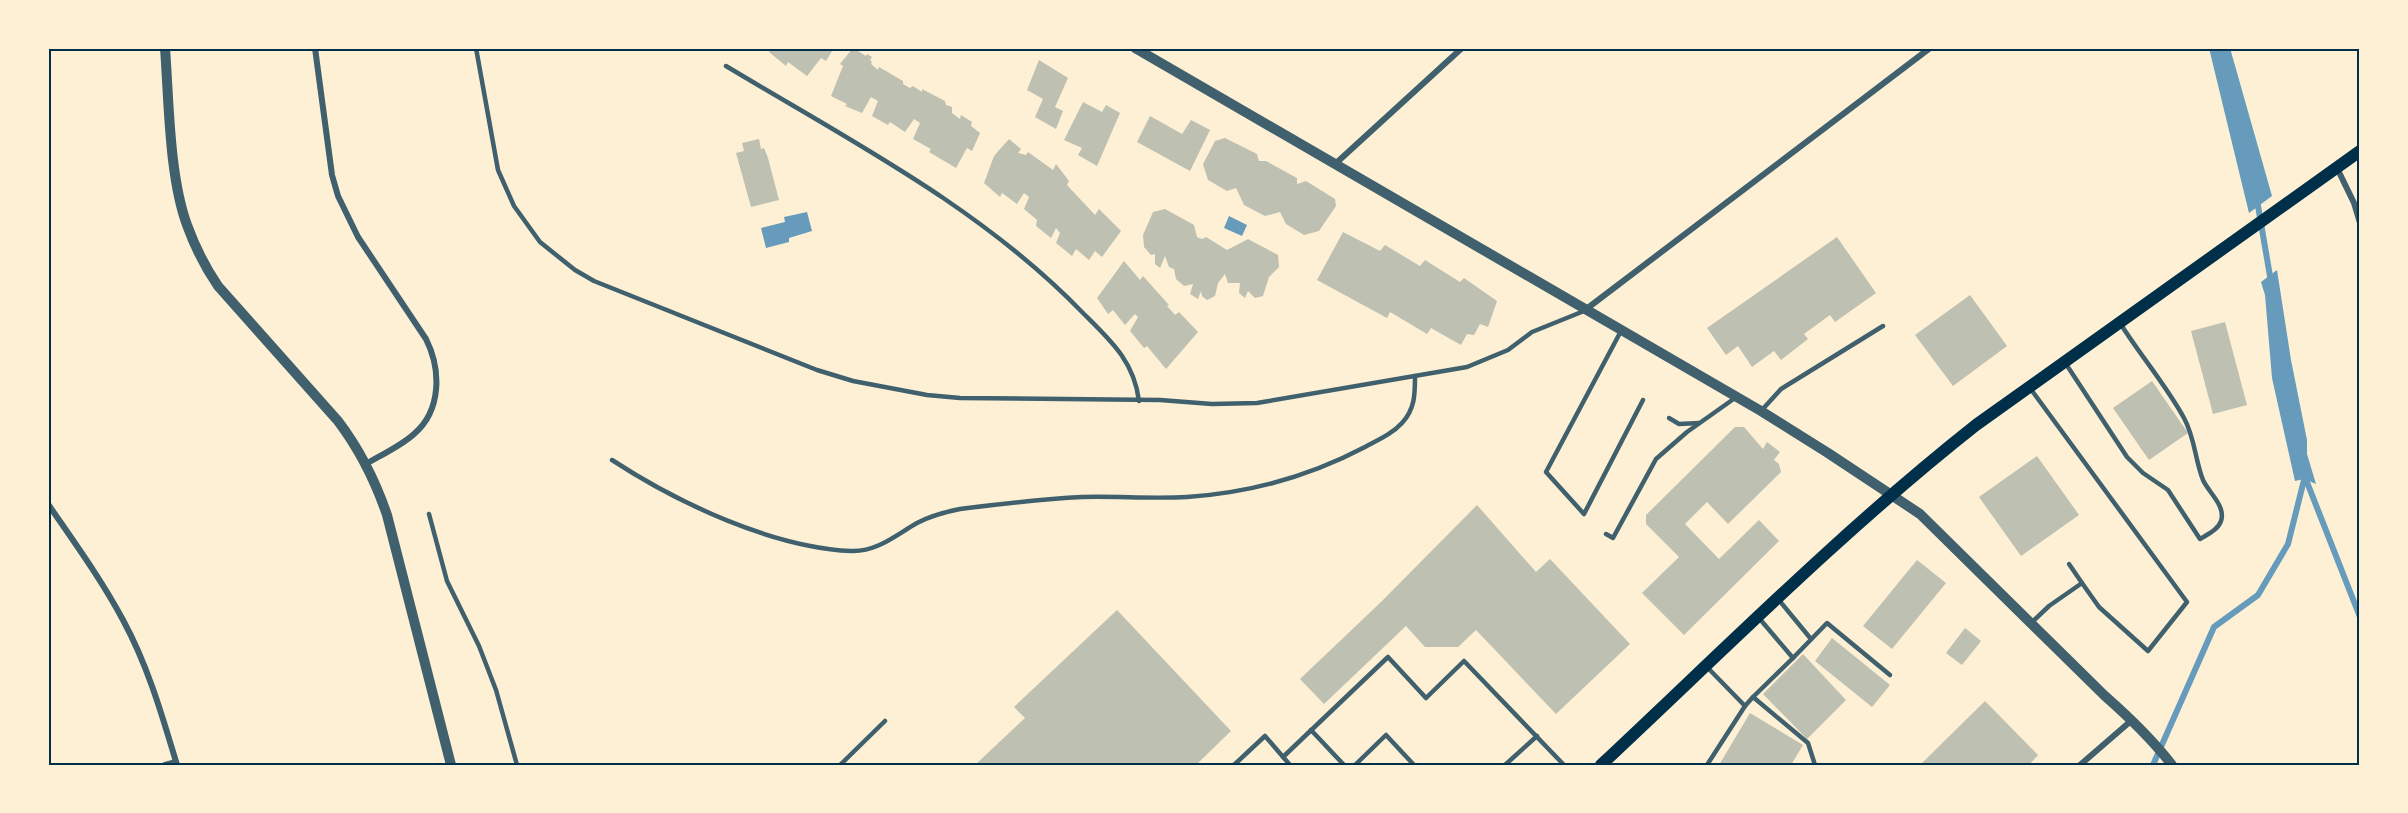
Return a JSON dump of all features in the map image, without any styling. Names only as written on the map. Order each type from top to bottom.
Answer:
[{"type":"main road","points":[[1601,765],[1890,496],[1976,425],[2360,151]]},
{"type":"street","points":[[165,48],[175,173],[186,224],[206,267],[225,295],[338,421],[366,464],[387,515],[451,765]]},
{"type":"street","points":[[315,48],[332,175],[338,196],[358,237],[426,339],[437,375],[434,401],[422,424],[414,434],[366,464]]},
{"type":"street","points":[[1135,48],[1761,411],[1920,514],[2105,696],[2132,719],[2153,740],[2172,765]]},
{"type":"street","points":[[1334,165],[1462,48]]},
{"type":"street","points":[[1585,310],[1930,48]]},
{"type":"street","points":[[2337,167],[2354,202],[2360,223]]},
{"type":"street","points":[[48,504],[105,588],[150,679],[177,763],[165,765]]},
{"type":"street","points":[[2080,765],[2132,719]]},
{"type":"lane","points":[[476,48],[498,170],[514,207],[540,242],[557,257],[594,281],[817,370],[890,390],[960,398],[1257,403],[1481,363],[1508,350],[1532,332],[1585,310]]},
{"type":"lane","points":[[726,66],[953,202],[1007,243],[1059,289],[1121,353],[1137,382],[1139,401]]},
{"type":"lane","points":[[2065,362],[2127,457],[2143,473],[2168,490],[2200,539],[2216,529],[2221,522],[2222,514],[2202,477],[2194,441],[2184,418],[2120,323]]},
{"type":"lane","points":[[1761,411],[1781,389],[1883,326]]},
{"type":"lane","points":[[1620,331],[1546,472],[1584,514],[1643,400]]},
{"type":"lane","points":[[612,460],[665,492],[722,519],[796,541],[860,551],[881,545],[931,517],[961,509],[1081,497],[1160,498],[1215,494],[1272,483],[1356,452],[1397,428],[1410,411],[1415,399],[1415,376]]},
{"type":"lane","points":[[2030,387],[2187,602],[2148,651],[2099,607],[2069,564]]},
{"type":"lane","points":[[1606,534],[1613,538],[1656,459],[1735,398]]},
{"type":"lane","points":[[1669,418],[1679,424],[1700,423]]},
{"type":"lane","points":[[429,513],[447,581],[492,679],[518,765]]},
{"type":"lane","points":[[2031,623],[2049,606],[2082,583]]},
{"type":"lane","points":[[1778,598],[1811,639]]},
{"type":"lane","points":[[1758,617],[1793,657]]},
{"type":"lane","points":[[1707,765],[1745,706],[1827,623],[1890,675]]},
{"type":"lane","points":[[1283,757],[1388,657],[1426,698],[1464,661],[1564,765]]},
{"type":"lane","points":[[1706,666],[1745,706]]},
{"type":"lane","points":[[1753,697],[1808,743],[1815,765]]},
{"type":"lane","points":[[840,765],[885,721]]},
{"type":"lane","points":[[1311,730],[1344,765]]},
{"type":"lane","points":[[1355,765],[1386,735],[1414,765]]},
{"type":"lane","points":[[1234,765],[1265,736],[1290,765]]},
{"type":"lane","points":[[1505,765],[1537,736]]},
{"type":"water","points":[[2209,48],[2230,48],[2272,196],[2249,213]]},
{"type":"water","points":[[807,212],[812,231],[789,238],[789,242],[766,248],[761,228],[785,222],[784,217]]},
{"type":"water","points":[[1229,216],[1247,225],[1242,236],[1224,228]]},
{"type":"water","points":[[2277,270],[2291,360],[2307,440],[2307,454],[2316,484],[2304,479],[2295,481],[2272,378],[2265,295],[2261,282]]},
{"type":"building","points":[[771,48],[834,48],[826,61],[821,58],[807,76],[788,62],[786,66],[769,52]]},
{"type":"building","points":[[853,48],[872,57],[871,64],[878,70],[879,67],[903,81],[903,84],[910,88],[913,86],[922,92],[922,89],[945,101],[946,105],[952,107],[952,113],[960,119],[961,115],[972,122],[971,126],[980,133],[972,151],[967,148],[956,168],[929,152],[931,149],[913,139],[920,123],[914,119],[905,132],[890,122],[888,125],[872,116],[878,101],[871,97],[862,113],[845,106],[847,104],[831,96],[843,66],[840,64]]},
{"type":"building","points":[[1039,60],[1068,78],[1055,107],[1063,111],[1056,129],[1035,117],[1043,99],[1027,90]]},
{"type":"building","points":[[1083,102],[1102,112],[1106,105],[1120,113],[1097,166],[1078,155],[1082,148],[1064,140]]},
{"type":"building","points":[[1150,116],[1182,134],[1191,120],[1210,130],[1190,171],[1137,142]]},
{"type":"building","points":[[1225,138],[1257,154],[1259,161],[1266,161],[1297,178],[1297,184],[1306,181],[1335,199],[1336,206],[1319,231],[1304,235],[1286,224],[1280,212],[1265,216],[1244,205],[1236,188],[1227,191],[1208,180],[1203,164],[1215,141]]},
{"type":"building","points":[[759,139],[761,149],[764,148],[768,158],[779,200],[751,207],[736,153],[744,151],[742,143]]},
{"type":"building","points":[[1009,139],[1021,149],[1018,153],[1026,155],[1028,152],[1053,170],[1056,164],[1069,181],[1067,185],[1095,215],[1099,209],[1121,231],[1102,257],[1095,251],[1089,260],[1076,249],[1072,256],[1056,243],[1060,233],[1056,228],[1051,238],[1036,226],[1037,220],[1024,209],[1029,197],[1024,193],[1017,204],[1002,193],[1000,197],[984,183],[994,156]]},
{"type":"building","points":[[1165,209],[1194,225],[1197,237],[1202,239],[1206,237],[1227,250],[1248,239],[1278,255],[1279,267],[1269,277],[1263,296],[1255,298],[1248,291],[1245,298],[1239,293],[1240,283],[1228,283],[1225,274],[1218,283],[1215,296],[1207,300],[1202,296],[1201,291],[1198,299],[1190,294],[1193,284],[1184,286],[1176,279],[1174,269],[1169,267],[1165,256],[1160,268],[1155,264],[1155,254],[1151,255],[1144,247],[1143,235],[1153,212]]},
{"type":"building","points":[[1343,232],[1380,251],[1385,245],[1420,266],[1425,260],[1460,282],[1464,278],[1497,301],[1488,327],[1480,324],[1474,335],[1467,334],[1461,345],[1431,328],[1427,334],[1390,312],[1387,318],[1317,280]]},
{"type":"building","points":[[1837,237],[1876,293],[1835,322],[1830,315],[1804,334],[1808,339],[1781,360],[1774,351],[1752,367],[1738,346],[1726,355],[1707,328]]},
{"type":"building","points":[[1124,261],[1140,280],[1143,276],[1175,315],[1179,312],[1198,332],[1166,369],[1147,346],[1144,348],[1130,331],[1138,317],[1135,314],[1125,325],[1113,310],[1108,314],[1097,298]]},
{"type":"building","points":[[1970,295],[2007,346],[1953,386],[1915,335]]},
{"type":"building","points":[[2225,322],[2247,405],[2213,414],[2191,331]]},
{"type":"building","points":[[2152,381],[2188,433],[2149,460],[2113,408]]},
{"type":"building","points":[[1735,427],[1744,427],[1763,449],[1767,442],[1780,452],[1774,460],[1779,464],[1781,472],[1728,524],[1707,502],[1685,524],[1719,559],[1759,520],[1779,541],[1684,635],[1642,593],[1679,557],[1646,524],[1646,515]]},
{"type":"building","points":[[2037,456],[2079,515],[2021,556],[1979,497]]},
{"type":"building","points":[[1477,505],[1536,572],[1550,559],[1630,644],[1556,714],[1476,630],[1458,647],[1425,647],[1406,626],[1324,704],[1300,679],[1382,601]]},
{"type":"building","points":[[1917,560],[1946,583],[1892,649],[1863,626]]},
{"type":"building","points":[[1117,610],[1231,731],[1196,765],[975,765],[1025,718],[1014,707]]},
{"type":"building","points":[[1965,628],[1981,641],[1962,665],[1946,653]]},
{"type":"building","points":[[1832,638],[1890,685],[1872,707],[1815,661]]},
{"type":"building","points":[[1803,654],[1846,700],[1807,739],[1763,694]]},
{"type":"building","points":[[1985,701],[2038,755],[2029,765],[1920,765]]},
{"type":"building","points":[[1750,713],[1803,745],[1791,765],[1719,765]]},
{"type":"waterway","points":[[2257,200],[2271,282]]},
{"type":"waterway","points":[[2303,472],[2360,617]]},
{"type":"waterway","points":[[2153,765],[2214,627],[2258,595],[2288,544],[2304,480]]}]
